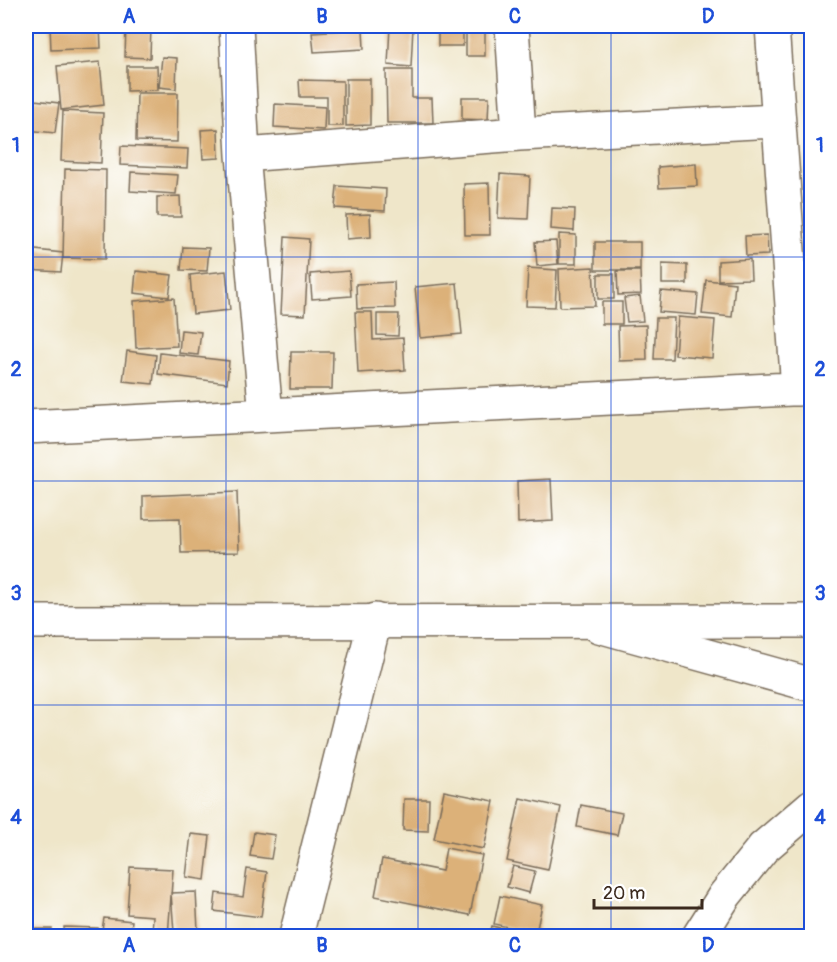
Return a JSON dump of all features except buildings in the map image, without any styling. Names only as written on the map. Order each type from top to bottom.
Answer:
[{"type":"street","points":[[236,26],[243,154],[266,415]]},
{"type":"street","points":[[512,26],[519,134]]},
{"type":"street","points":[[26,427],[805,389],[777,122],[772,26]]},
{"type":"street","points":[[243,154],[519,134],[777,122]]},
{"type":"street","points":[[296,936],[375,620]]},
{"type":"street","points":[[579,621],[812,685]]},
{"type":"street","points":[[26,622],[812,621]]},
{"type":"street","points":[[699,936],[725,895],[763,848],[812,806]]}]
